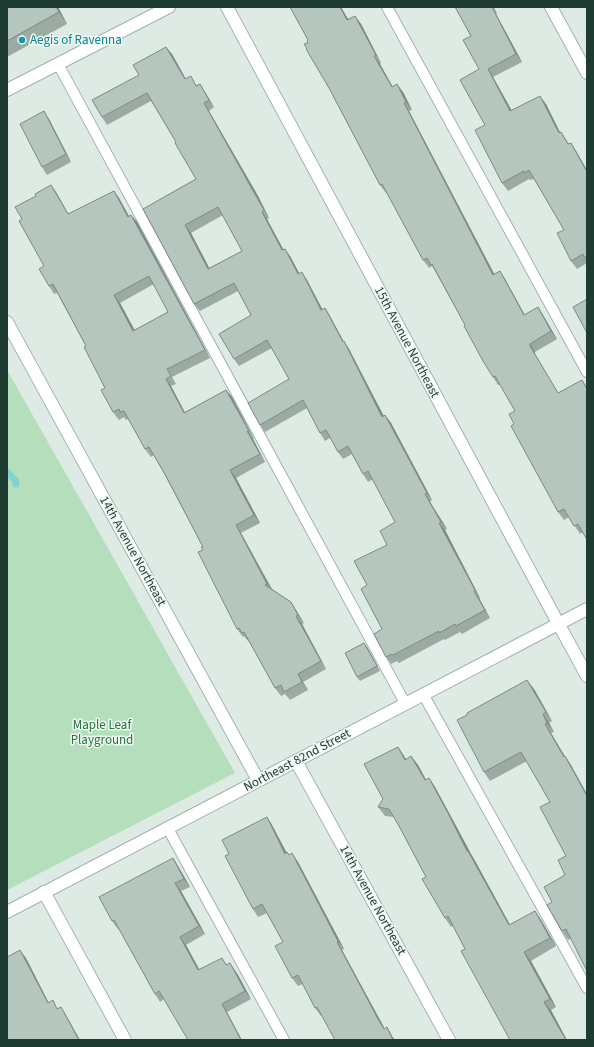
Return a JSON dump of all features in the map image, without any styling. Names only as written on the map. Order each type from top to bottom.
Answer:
[{"type":"street","points":[[7,90],[169,7]]},
{"type":"street","name":"15th Avenue Northeast","points":[[227,7],[587,676]]},
{"type":"street","points":[[551,7],[587,73]]},
{"type":"street","name":"14th Avenue Northeast","points":[[7,322],[258,780]]},
{"type":"street","name":"Northeast 82nd Street","points":[[7,912],[167,827],[587,609]]},
{"type":"street","name":"14th Avenue Northeast","points":[[296,761],[449,1040]]},
{"type":"street","points":[[44,892],[125,1040]]},
{"type":"lane","points":[[387,7],[587,372]]},
{"type":"lane","points":[[58,64],[405,703]]},
{"type":"lane","points":[[423,694],[587,988]]},
{"type":"lane","points":[[167,827],[284,1040]]},
{"type":"green space","name":"Maple Leaf Playground","points":[[7,370],[235,773],[7,890]]},
{"type":"building","points":[[7,7],[56,7],[59,12],[7,41]]},
{"type":"building","points":[[290,7],[340,7],[347,20],[355,16],[376,55],[374,56],[392,87],[397,84],[406,102],[404,103],[493,275],[500,271],[524,315],[538,307],[551,331],[530,344],[530,346],[558,393],[582,380],[587,389],[587,540],[578,524],[574,526],[564,509],[558,512],[511,426],[514,424],[509,414],[515,411],[495,376],[493,377],[483,361],[432,264],[431,265],[427,258],[423,260],[382,184],[380,185],[329,88],[306,49],[304,44],[308,43],[308,40]]},
{"type":"building","points":[[455,7],[492,7],[516,54],[488,69],[510,111],[540,96],[559,133],[561,132],[568,144],[571,143],[587,172],[587,261],[583,254],[571,261],[557,233],[564,230],[529,170],[525,173],[524,171],[502,183],[475,130],[485,125],[460,80],[479,69],[463,40],[471,36]]},
{"type":"building","points":[[166,47],[185,79],[191,76],[196,86],[200,84],[209,100],[204,103],[264,210],[262,212],[282,250],[285,249],[298,274],[302,272],[321,310],[325,308],[343,342],[344,341],[382,417],[385,415],[427,493],[425,494],[441,522],[439,523],[485,610],[456,626],[455,624],[439,633],[439,631],[393,655],[392,654],[386,657],[374,634],[382,629],[361,589],[367,585],[354,561],[387,545],[380,531],[395,522],[368,471],[363,474],[348,446],[338,452],[326,430],[320,433],[303,400],[260,425],[248,403],[289,379],[267,340],[234,359],[219,334],[251,315],[234,283],[194,304],[143,209],[196,179],[147,93],[102,117],[92,100],[139,75],[133,65]],"holes":[[[218,207],[242,251],[208,269],[185,225]]]},
{"type":"building","points":[[44,111],[66,154],[42,167],[20,124]]},
{"type":"building","points":[[51,185],[68,214],[114,191],[128,217],[131,215],[205,350],[167,369],[171,376],[166,379],[184,413],[226,390],[249,431],[247,431],[260,454],[230,470],[254,515],[236,525],[267,584],[265,585],[291,602],[298,615],[296,616],[321,661],[298,674],[302,682],[284,692],[281,685],[275,688],[244,632],[242,633],[239,628],[237,629],[198,552],[203,550],[201,547],[203,547],[166,476],[149,447],[145,449],[124,411],[120,412],[119,409],[113,412],[101,390],[105,388],[84,347],[86,346],[53,284],[49,286],[39,269],[44,266],[19,221],[22,219],[15,207],[36,196],[35,194]],"holes":[[[149,276],[168,312],[133,331],[114,295]]]},
{"type":"building","points":[[587,299],[587,333],[573,307]]},
{"type":"building","points":[[364,643],[377,666],[357,677],[345,653]]},
{"type":"building","points":[[527,680],[546,712],[543,714],[547,723],[545,724],[587,796],[587,971],[566,929],[562,931],[547,905],[552,902],[544,887],[565,875],[558,860],[566,856],[540,807],[550,802],[521,752],[484,772],[457,720]]},
{"type":"building","points":[[398,747],[405,760],[411,756],[425,780],[429,778],[467,851],[509,925],[535,911],[550,938],[524,952],[550,999],[544,1002],[566,1040],[510,1040],[461,951],[465,949],[448,916],[445,918],[422,879],[426,877],[399,826],[389,809],[378,807],[383,799],[364,764]]},
{"type":"building","points":[[267,817],[285,854],[287,852],[289,855],[292,853],[378,1019],[384,1029],[387,1027],[393,1040],[335,1040],[317,1007],[315,1008],[298,975],[292,978],[275,946],[283,942],[262,904],[253,909],[225,856],[229,854],[222,840]]},
{"type":"building","points":[[173,858],[184,879],[175,883],[199,926],[180,937],[198,970],[222,958],[226,965],[230,963],[245,991],[222,1004],[241,1040],[188,1040],[159,991],[155,994],[114,920],[112,921],[99,897]]},
{"type":"building","points":[[20,950],[48,1003],[53,1000],[57,1009],[61,1007],[79,1040],[7,1040],[7,957]]},
{"type":"waterway","points":[[7,472],[15,480],[16,484]]},
{"type":"place","name":"Aegis of Ravenna","points":[[22,40]]}]
